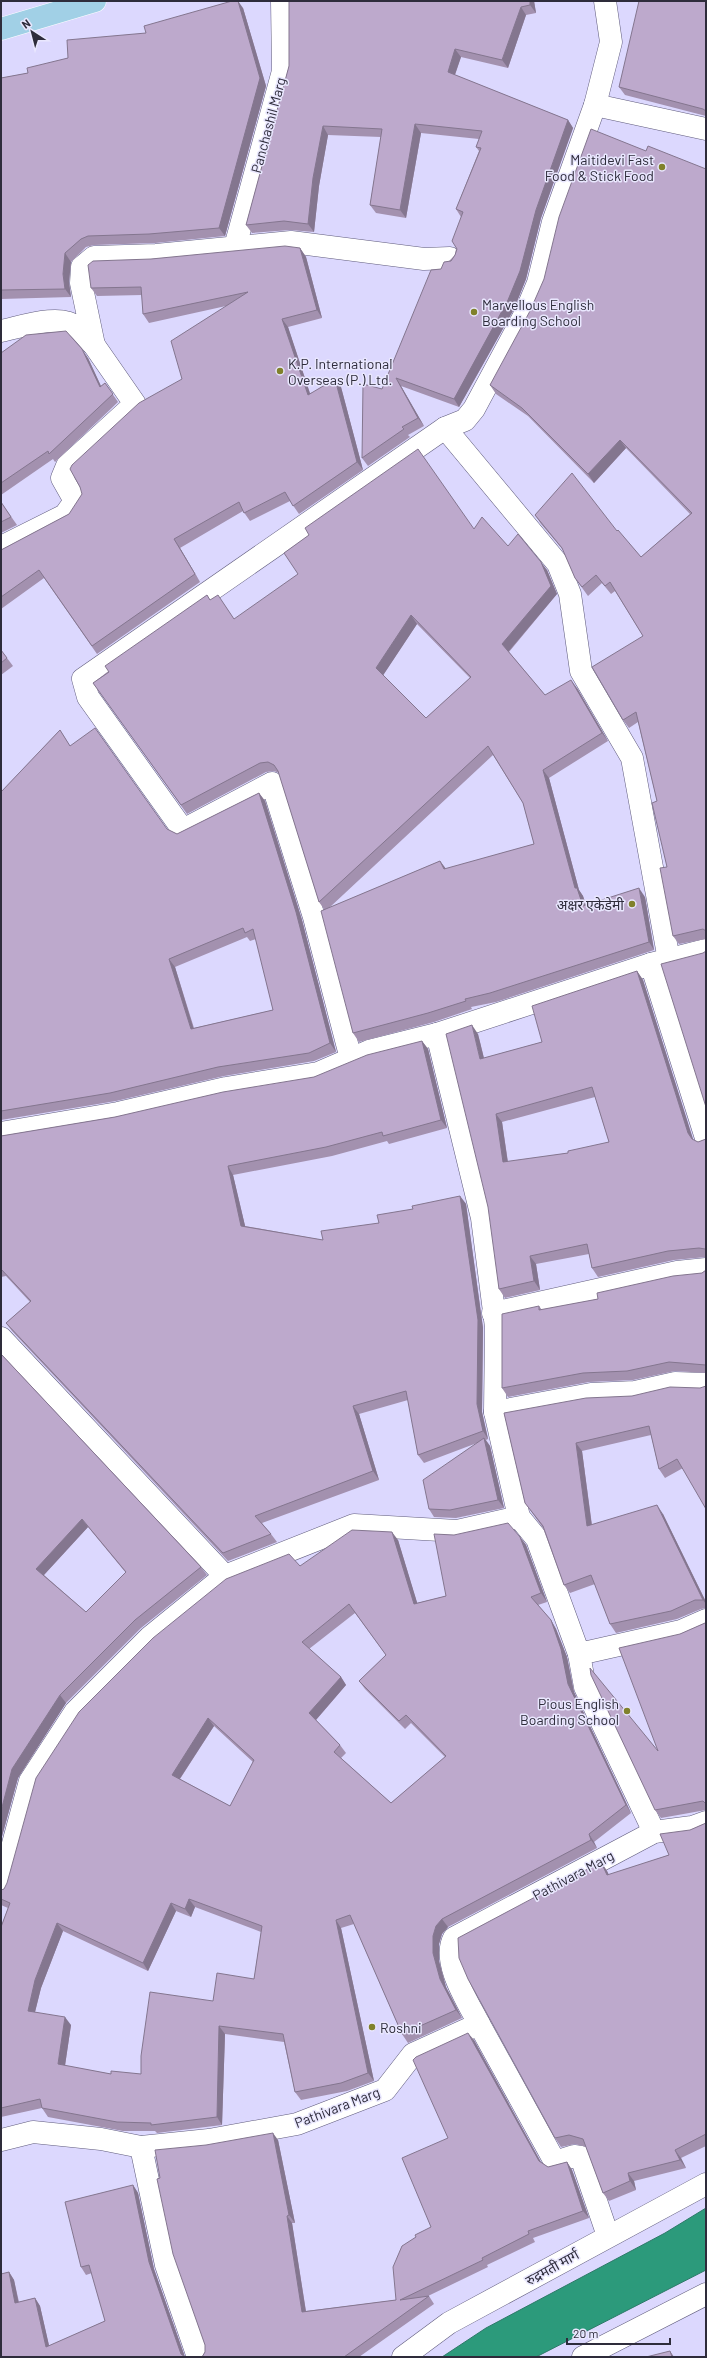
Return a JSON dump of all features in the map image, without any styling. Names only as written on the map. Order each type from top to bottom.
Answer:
[{"type":"main road","points":[[1,30],[95,1]]},
{"type":"street","name":"Panchashil Marg","points":[[235,247],[282,71],[282,1]]},
{"type":"street","points":[[352,1059],[314,917],[272,783],[183,830],[88,697],[83,679],[445,428],[464,420],[474,409],[525,314],[538,283],[553,222],[595,105],[611,42],[605,1]]},
{"type":"street","points":[[595,105],[706,129]]},
{"type":"street","points":[[94,345],[81,283],[82,267],[94,258],[156,255],[291,242],[424,259],[450,258]]},
{"type":"street","points":[[1,331],[56,320],[67,321],[76,326],[94,345],[136,404],[68,466],[62,478],[75,501],[65,515],[1,548]]},
{"type":"street","points":[[445,428],[558,564],[570,594],[582,671],[632,758],[660,962],[706,1138]]},
{"type":"street","points":[[1,1133],[118,1113],[226,1088],[318,1073],[369,1051],[437,1034],[660,962],[706,950]]},
{"type":"street","points":[[437,1034],[482,1218],[496,1327],[494,1412],[519,1517],[537,1539],[579,1654],[585,1687],[654,1832],[692,1827],[706,1822]]},
{"type":"street","points":[[493,1313],[677,1272],[706,1269]]},
{"type":"street","points":[[1,1338],[225,1576]]},
{"type":"street","points":[[494,1412],[590,1394],[635,1392],[675,1383],[706,1384]]},
{"type":"street","points":[[1,1888],[30,1781],[75,1712],[150,1637],[225,1576],[354,1525],[457,1531],[519,1517]]},
{"type":"street","points":[[579,1654],[681,1631],[706,1620]]},
{"type":"street","name":"Pathivara Marg","points":[[1,2140],[33,2132],[101,2139],[141,2147],[209,2140],[297,2124],[384,2090],[413,2054],[479,2024],[458,1982],[451,1960],[449,1948],[454,1938],[654,1832]]},
{"type":"street","points":[[479,2024],[555,2162],[574,2156],[581,2157],[608,2236]]},
{"type":"street","points":[[141,2147],[166,2266],[198,2357]]},
{"type":"street","name":"रुद्रमती मार्ग","points":[[403,2357],[449,2323],[706,2184]]},
{"type":"street","points":[[583,2357],[706,2294]]},
{"type":"shaded area","points":[[706,2208],[706,2270],[536,2357],[442,2357],[486,2328],[665,2233]]},
{"type":"building","points":[[232,1],[238,1],[260,78],[219,228],[149,234],[88,236],[81,239],[65,253],[63,274],[65,289],[1,290],[1,78],[28,73],[27,68],[68,58],[67,40],[146,33],[144,26]]},
{"type":"building","points":[[289,1],[530,1],[530,5],[521,7],[502,60],[455,49],[448,72],[568,120],[536,210],[520,271],[508,300],[454,399],[396,378],[418,418],[402,427],[404,429],[362,458],[363,384],[382,389],[431,270],[441,269],[444,262],[451,261],[455,255],[457,249],[452,241],[463,212],[456,209],[481,148],[476,147],[482,131],[415,124],[400,210],[370,205],[382,129],[323,126],[313,178],[308,224],[284,221],[246,225],[289,66]]},
{"type":"building","points":[[639,1],[706,1],[706,111],[619,87]]},
{"type":"building","points":[[591,129],[646,151],[648,146],[706,169],[706,931],[703,929],[673,936],[660,868],[667,867],[652,803],[657,801],[636,712],[623,720],[592,667],[643,636],[610,582],[605,586],[596,575],[582,587],[575,578],[562,548],[535,515],[572,473],[617,531],[618,530],[641,557],[692,513],[620,440],[588,474],[522,408],[490,385],[530,311],[544,279],[559,217]]},
{"type":"building","points":[[285,246],[300,248],[317,310],[282,319],[308,395],[335,379],[357,462],[293,506],[285,492],[244,513],[239,502],[174,539],[195,574],[92,646],[39,570],[1,597],[1,550],[69,514],[82,494],[80,487],[70,469],[72,465],[139,403],[182,379],[171,341],[248,292],[143,314],[141,287],[91,288],[88,265],[93,261],[151,259]]},
{"type":"building","points":[[66,331],[82,349],[100,387],[105,383],[113,394],[49,454],[48,451],[1,483],[1,353],[26,335]]},
{"type":"building","points":[[418,449],[474,529],[482,517],[508,546],[518,534],[541,562],[551,586],[502,644],[545,695],[571,680],[602,733],[543,770],[575,888],[577,888],[583,906],[639,888],[649,942],[490,993],[465,999],[466,1001],[428,1013],[353,1033],[321,911],[440,861],[444,869],[534,844],[523,803],[488,746],[319,902],[278,771],[274,765],[268,762],[260,763],[181,805],[93,683],[109,672],[105,666],[207,595],[210,600],[218,595],[234,619],[298,574],[284,553],[309,535],[305,528]],"holes":[[[411,615],[471,677],[426,718],[376,668]]]},
{"type":"building","points":[[1,502],[11,517],[1,522]]},
{"type":"building","points":[[1,650],[7,658],[1,663]]},
{"type":"building","points":[[95,728],[167,829],[177,834],[259,793],[296,912],[330,1043],[309,1053],[218,1067],[110,1093],[1,1111],[1,792],[60,730],[70,746]],"holes":[[[243,928],[245,933],[253,929],[273,1010],[191,1029],[169,959]]]},
{"type":"building","points":[[706,951],[706,1107],[661,964]]},
{"type":"building","points":[[637,971],[688,1133],[692,1139],[698,1142],[706,1139],[706,1250],[699,1248],[668,1251],[592,1268],[587,1244],[530,1256],[534,1281],[499,1289],[488,1207],[446,1034],[472,1025],[480,1059],[542,1042],[532,1006]],"holes":[[[592,1087],[609,1142],[568,1151],[568,1153],[503,1162],[496,1114]]]},
{"type":"building","points":[[422,1041],[441,1120],[383,1136],[382,1132],[326,1147],[228,1166],[241,1226],[323,1240],[321,1231],[379,1223],[377,1215],[413,1209],[412,1206],[460,1196],[478,1320],[477,1404],[483,1431],[418,1455],[406,1391],[353,1406],[373,1471],[255,1516],[271,1534],[223,1553],[6,1323],[31,1301],[1,1269],[1,1136],[115,1117],[223,1092],[314,1077],[367,1055]]},
{"type":"building","points":[[706,1270],[706,1365],[669,1362],[627,1371],[583,1373],[502,1388],[502,1314],[539,1306],[539,1310],[598,1299],[597,1293],[673,1276],[702,1273]]},
{"type":"building","points":[[1,1354],[201,1567],[135,1620],[60,1695],[12,1769],[1,1811]],"holes":[[[82,1519],[126,1572],[86,1612],[36,1569]]]},
{"type":"building","points":[[706,1386],[706,1509],[677,1459],[659,1469],[649,1426],[576,1443],[587,1526],[657,1505],[703,1600],[695,1600],[671,1611],[610,1624],[591,1575],[564,1585],[543,1526],[525,1503],[504,1413],[586,1398],[632,1396],[670,1387],[700,1388]]},
{"type":"building","points":[[484,1438],[498,1500],[450,1510],[429,1509],[423,1480]]},
{"type":"building","points":[[508,1523],[520,1537],[541,1593],[531,1597],[551,1620],[561,1649],[568,1684],[626,1805],[589,1834],[591,1840],[442,1919],[436,1926],[433,1936],[433,1953],[440,1979],[456,2010],[402,2034],[350,1915],[336,1920],[368,2073],[341,2083],[295,2092],[283,2034],[219,2026],[217,2117],[151,2125],[151,2123],[117,2122],[42,2108],[40,2099],[1,2108],[1,1927],[10,1903],[1,1899],[1,1890],[4,1889],[7,1883],[36,1778],[79,1712],[153,1638],[226,1579],[289,1554],[300,1566],[352,1530],[392,1532],[414,1604],[446,1596],[434,1534],[454,1535]],"holes":[[[349,1604],[386,1655],[359,1681],[399,1721],[406,1715],[446,1756],[391,1803],[334,1752],[340,1745],[309,1713],[341,1677],[302,1642]],[[208,1718],[254,1760],[230,1806],[172,1775]],[[189,1899],[262,1926],[254,1979],[217,1973],[213,2001],[150,1992],[141,2056],[141,2074],[111,2071],[111,2074],[58,2064],[65,2017],[28,2011],[35,1980],[57,1923],[143,1963],[171,1903],[185,1909]]]},
{"type":"building","points":[[706,1622],[706,1804],[703,1801],[655,1810],[591,1675],[590,1668],[658,1751],[619,1648],[680,1634]]},
{"type":"building","points":[[706,1823],[706,2134],[675,2150],[680,2160],[628,2173],[630,2181],[603,2193],[583,2139],[569,2135],[555,2138],[468,1979],[459,1958],[458,1938],[601,1862],[607,1875],[669,1855],[660,1834],[690,1830]]},
{"type":"building","points":[[468,2033],[539,2161],[548,2167],[567,2162],[583,2211],[528,2231],[529,2234],[482,2258],[483,2260],[400,2300],[429,2296],[344,2357],[202,2357],[205,2352],[205,2345],[173,2254],[157,2179],[160,2178],[155,2150],[206,2145],[273,2133],[289,2215],[287,2216],[302,2312],[396,2300],[393,2267],[402,2246],[416,2237],[415,2235],[431,2227],[402,2158],[448,2138],[413,2060],[416,2057]]},
{"type":"building","points":[[133,2185],[149,2262],[181,2354],[185,2357],[1,2357],[1,2274],[9,2272],[15,2303],[35,2298],[46,2347],[105,2321],[89,2265],[81,2267],[65,2202]]},
{"type":"building","points":[[670,2351],[672,2357],[646,2357]]},
{"type":"place","name":"Maitidevi Fast Food & Stick Food","points":[[662,167]]},
{"type":"place","name":"Marvellous English Boarding School","points":[[474,312]]},
{"type":"place","name":"K.P. International Overseas (P.) Ltd.","points":[[280,371]]},
{"type":"place","name":"अक्षर एकेडेमी","points":[[632,904]]},
{"type":"place","name":"Pious English Boarding School","points":[[627,1711]]},
{"type":"place","name":"Roshni","points":[[372,2027]]}]
